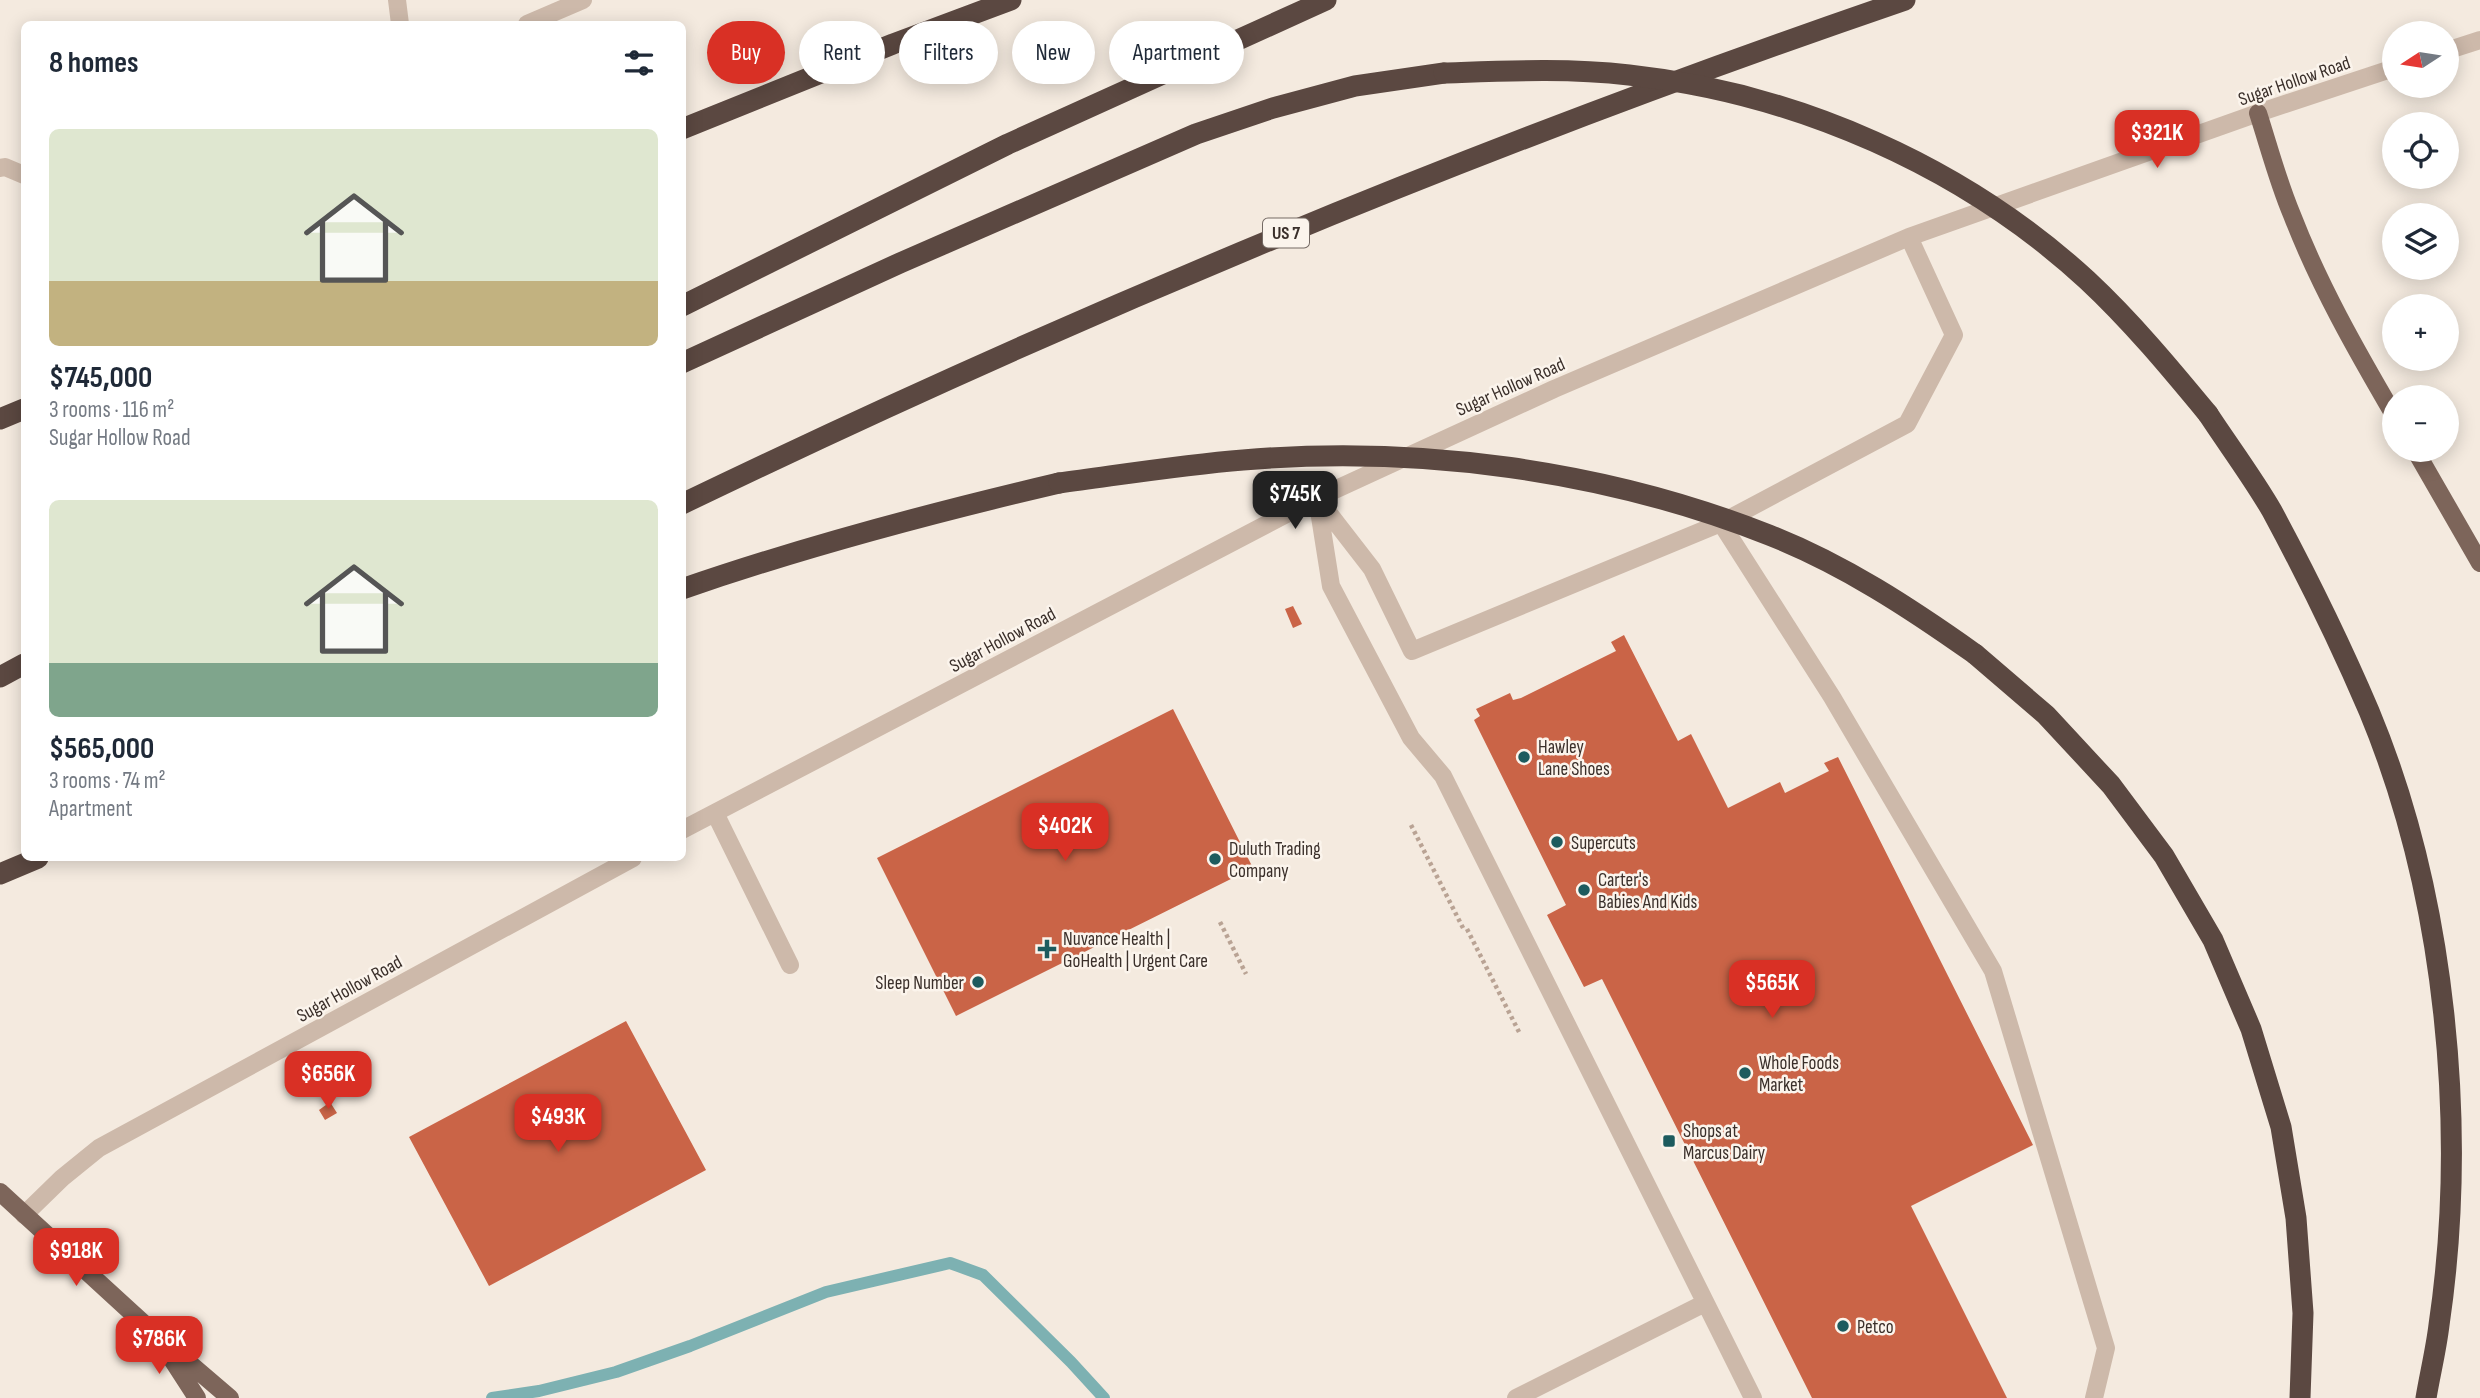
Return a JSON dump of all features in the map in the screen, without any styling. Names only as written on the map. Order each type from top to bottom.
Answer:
[{"type":"highway","points":[[686,127],[892,44],[1011,0]]},
{"type":"highway","points":[[686,304],[1008,144],[1326,0]]},
{"type":"highway","name":"US 7","points":[[686,502],[952,378],[1275,238],[1660,86],[1905,0]]},
{"type":"highway","points":[[686,361],[900,263],[1196,134],[1273,108],[1355,86],[1444,73],[1539,70],[1629,75],[1698,86],[1793,110],[1872,140],[1950,181],[2018,225],[2086,280],[2147,342],[2208,414],[2270,509],[2323,611],[2370,713],[2404,813],[2430,918],[2445,1021],[2451,1122],[2448,1224],[2440,1325],[2426,1398]]},
{"type":"highway","points":[[0,419],[21,410]]},
{"type":"highway","points":[[686,588],[862,532],[1059,483],[1245,460],[1343,456],[1437,460],[1522,470],[1605,485],[1687,507],[1769,535],[1855,576],[1912,610],[1975,653],[2046,715],[2111,785],[2164,856],[2213,940],[2251,1029],[2281,1127],[2295,1218],[2303,1313],[2300,1398]]},
{"type":"highway","points":[[0,677],[21,666]]},
{"type":"highway","points":[[0,688],[21,678]]},
{"type":"highway","points":[[0,868],[21,857]]},
{"type":"highway","points":[[0,874],[31,861]]},
{"type":"main road","points":[[2258,113],[2282,190],[2312,262],[2348,338],[2382,395]]},
{"type":"main road","points":[[2422,462],[2480,563]]},
{"type":"main road","points":[[0,1192],[154,1333],[230,1398]]},
{"type":"main road","points":[[154,1333],[197,1398]]},
{"type":"street","points":[[397,0],[400,21]]},
{"type":"street","points":[[534,21],[583,0]]},
{"type":"street","points":[[2459,47],[2477,42]]},
{"type":"street","name":"Sugar Hollow Road","points":[[686,828],[1317,498],[1554,389],[1909,237],[2258,113],[2382,72]]},
{"type":"street","points":[[0,168],[5,167],[21,174]]},
{"type":"street","points":[[1317,498],[1372,569],[1412,651],[1721,523],[1907,424],[1954,335],[1909,237]]},
{"type":"street","points":[[1317,498],[1331,586],[1411,738],[1443,776],[1753,1398]]},
{"type":"street","points":[[1721,523],[1832,697],[1993,971],[2106,1348],[2094,1398]]},
{"type":"street","points":[[715,813],[790,965]]},
{"type":"street","name":"Sugar Hollow Road","points":[[24,1215],[62,1178],[99,1148],[627,861]]},
{"type":"street","points":[[1516,1398],[1704,1303]]},
{"type":"path","points":[[1411,825],[1520,1034]]},
{"type":"path","points":[[1220,922],[1246,974]]},
{"type":"building","points":[[1293,606],[1302,624],[1293,628],[1285,609]]},
{"type":"building","points":[[1624,635],[1678,741],[1691,734],[1728,808],[1780,782],[1785,793],[1829,771],[1824,763],[1838,757],[2033,1145],[1911,1206],[2007,1398],[1812,1398],[1602,979],[1584,987],[1547,915],[1566,905],[1474,720],[1480,716],[1476,709],[1510,693],[1513,700],[1521,698],[1616,651],[1611,642]]},
{"type":"building","points":[[1173,709],[1253,868],[956,1016],[877,858]]},
{"type":"building","points":[[626,1021],[706,1170],[489,1286],[409,1137]]},
{"type":"building","points":[[330,1102],[337,1113],[325,1120],[319,1110]]},
{"type":"waterway","points":[[492,1398],[539,1391],[616,1372],[826,1292],[950,1263],[983,1275],[1104,1398]]},
{"type":"place","name":"Hawley Lane Shoes","points":[[1524,757]]},
{"type":"place","name":"Supercuts","points":[[1557,842]]},
{"type":"place","name":"Duluth Trading Company","points":[[1215,859]]},
{"type":"place","name":"Carter's Babies And Kids","points":[[1584,890]]},
{"type":"place","name":"Nuvance Health | GoHealth | Urgent Care","points":[[1047,949]]},
{"type":"place","name":"Sleep Number","points":[[978,982]]},
{"type":"place","name":"Whole Foods Market","points":[[1745,1073]]},
{"type":"place","name":"Shops at Marcus Dairy","points":[[1669,1141]]},
{"type":"place","name":"Petco","points":[[1843,1326]]}]
